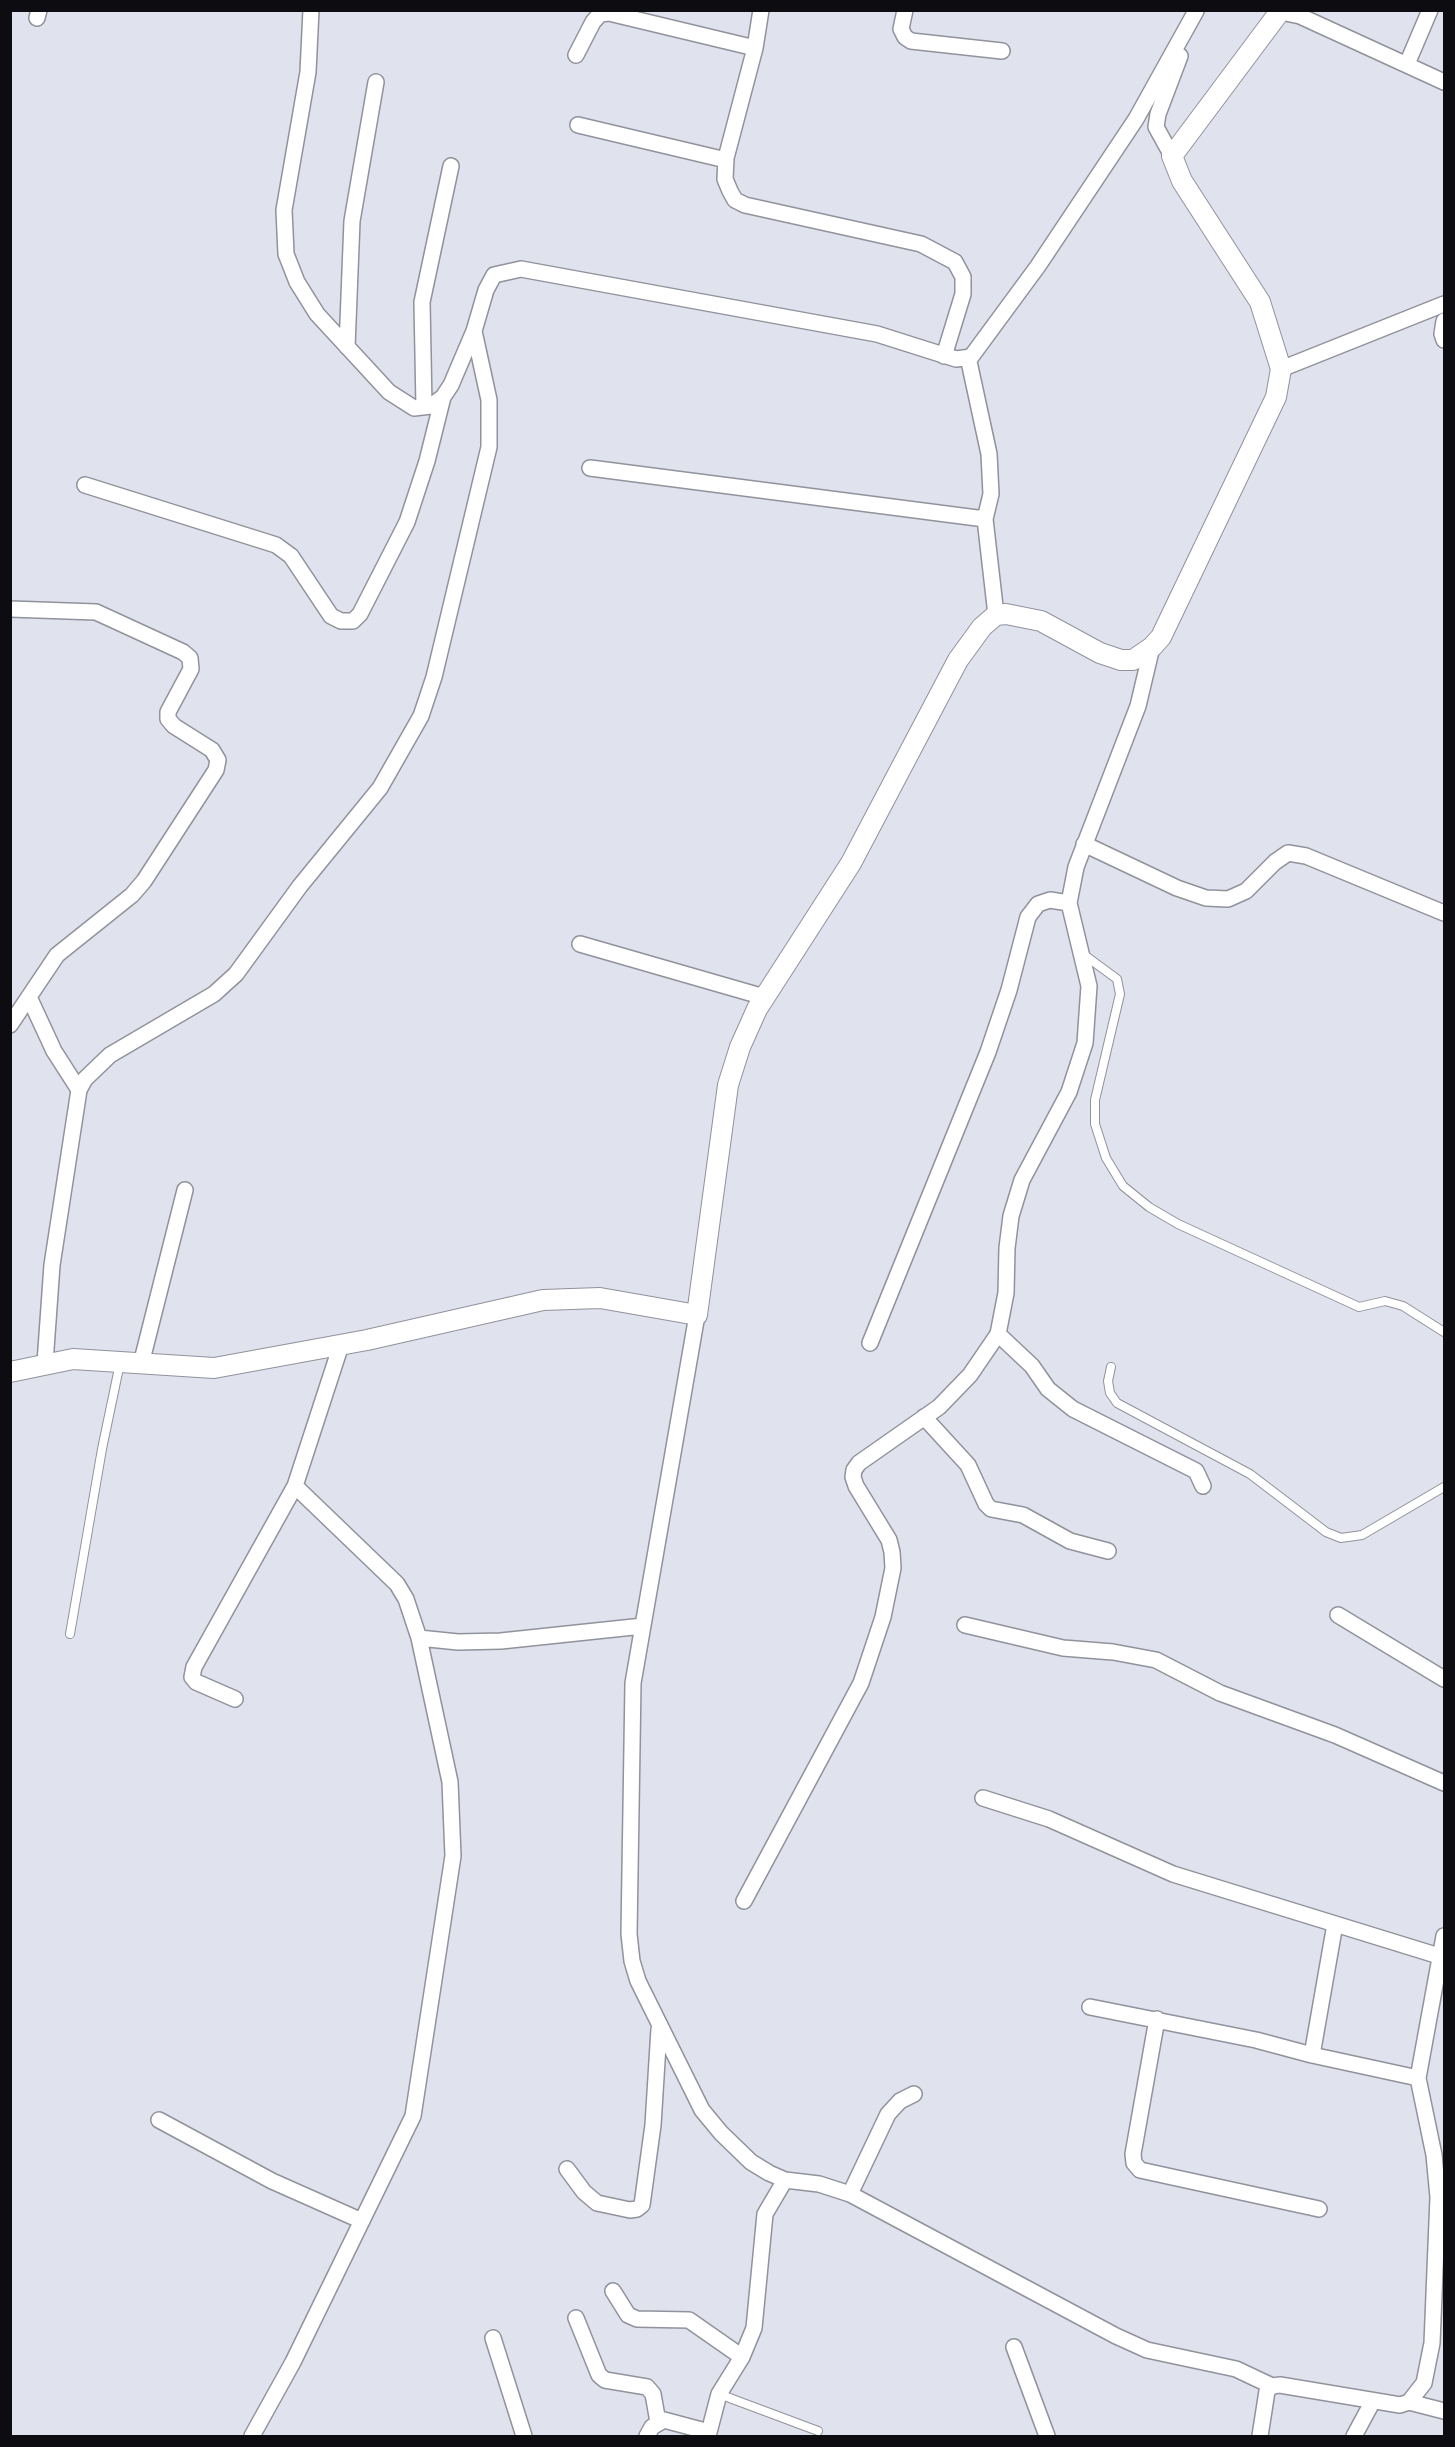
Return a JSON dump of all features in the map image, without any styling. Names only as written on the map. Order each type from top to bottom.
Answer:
[{"type":"street","points":[[311,10],[308,72],[284,210],[286,254],[297,282],[317,314],[395,397],[414,408],[430,406],[443,397]]},
{"type":"street","points":[[761,10],[755,48],[726,160],[725,179],[730,191],[735,200],[745,205],[921,244],[955,262],[963,277],[963,294],[944,356]]},
{"type":"street","points":[[905,10],[901,29],[905,37],[911,41],[1002,51]]},
{"type":"street","points":[[1407,64],[1430,10]]},
{"type":"street","points":[[1196,11],[1158,114],[1156,127],[1172,156],[1182,181],[1260,302],[1281,369],[1276,397],[1161,638],[1152,647],[1133,660],[1121,660],[1101,653],[1041,621],[996,615],[982,627],[958,660],[851,863],[764,997],[740,1047],[728,1085],[697,1315],[633,1683],[629,1934],[632,1961],[638,1981],[702,2110],[720,2133],[751,2162],[785,2180],[819,2184],[850,2194],[1116,2336],[1147,2350],[1236,2369],[1272,2386],[1280,2385],[1400,2405],[1410,2402],[1444,2411]]},
{"type":"street","points":[[85,485],[276,545],[291,556],[331,616],[340,621],[353,621],[360,614],[407,522],[427,461],[443,397],[474,331],[486,290],[494,275],[521,269],[877,334],[944,356],[969,357],[976,351],[1038,266],[1115,151],[1196,11]]},
{"type":"street","points":[[1172,156],[1281,11],[1300,16],[1444,82]]},
{"type":"street","points":[[576,56],[593,22],[600,14],[609,13],[755,48]]},
{"type":"street","points":[[347,347],[352,221],[376,82]]},
{"type":"street","points":[[578,125],[726,160]]},
{"type":"street","points":[[424,407],[422,302],[451,166]]},
{"type":"street","points":[[1281,369],[1444,304]]},
{"type":"street","points":[[1444,321],[1444,340]]},
{"type":"street","points":[[45,1363],[52,1265],[80,1090],[93,1069],[110,1055],[214,994],[236,974],[300,886],[374,796],[417,724],[434,677],[489,447],[489,400],[474,331]]},
{"type":"street","points":[[969,357],[989,454],[991,494],[985,519],[996,615]]},
{"type":"street","points":[[590,468],[985,519]]},
{"type":"street","points":[[10,609],[96,612],[183,652],[190,658],[191,669],[168,712],[168,719],[174,726],[213,750],[218,760],[216,770],[144,881],[132,895],[57,954],[10,1024]]},
{"type":"street","points":[[744,1901],[861,1683],[883,1617],[891,1578],[892,1552],[881,1525],[856,1486],[853,1477],[854,1470],[859,1463],[939,1407],[970,1375],[998,1334],[1006,1293],[1007,1248],[1011,1216],[1019,1189],[1069,1092],[1086,1043],[1089,986],[1069,903],[1076,867],[1138,706],[1152,647]]},
{"type":"street","points":[[1084,844],[1177,888],[1206,898],[1228,899],[1246,891],[1275,862],[1288,853],[1306,856],[1444,913]]},
{"type":"street","points":[[870,1343],[988,1052],[1009,990],[1028,917],[1038,904],[1050,900],[1069,903]]},
{"type":"street","points":[[580,944],[764,997]]},
{"type":"street","points":[[29,997],[54,1051],[80,1090]]},
{"type":"street","points":[[141,1364],[185,1190]]},
{"type":"street","points":[[10,1372],[73,1359],[214,1368],[341,1345],[543,1300],[600,1298],[697,1315]]},
{"type":"street","points":[[998,1334],[1032,1366],[1048,1389],[1073,1409],[1196,1471],[1203,1486]]},
{"type":"street","points":[[235,1699],[196,1682],[192,1677],[194,1667],[295,1486],[341,1345]]},
{"type":"street","points":[[924,1417],[968,1465],[986,1504],[991,1509],[1023,1515],[1070,1541],[1108,1551]]},
{"type":"street","points":[[252,2436],[293,2362],[413,2116],[453,1856],[450,1782],[419,1638],[406,1599],[397,1584],[295,1486]]},
{"type":"street","points":[[1338,1615],[1444,1679]]},
{"type":"street","points":[[965,1625],[1063,1648],[1113,1652],[1155,1660],[1220,1693],[1335,1735],[1444,1783]]},
{"type":"street","points":[[419,1638],[458,1642],[501,1641],[643,1626]]},
{"type":"street","points":[[983,1798],[1049,1819],[1173,1874],[1439,1956]]},
{"type":"street","points":[[1312,2055],[1335,1924]]},
{"type":"street","points":[[1410,2402],[1424,2383],[1430,2362],[1438,2246],[1434,2155],[1411,2076],[1444,1936]]},
{"type":"street","points":[[1090,2007],[1256,2040],[1312,2055],[1411,2076]]},
{"type":"street","points":[[1157,2019],[1133,2154],[1134,2163],[1140,2170],[1319,2209]]},
{"type":"street","points":[[567,2169],[584,2192],[597,2203],[630,2210],[636,2210],[642,2205],[654,2114],[660,2026]]},
{"type":"street","points":[[850,2194],[888,2114],[900,2101],[914,2094]]},
{"type":"street","points":[[159,2120],[272,2181],[362,2221]]},
{"type":"street","points":[[647,2436],[658,2422],[672,2420],[709,2434],[719,2394],[750,2342],[756,2318],[765,2214],[785,2180]]},
{"type":"street","points":[[613,2291],[628,2315],[637,2319],[689,2319],[742,2357]]},
{"type":"street","points":[[576,2318],[599,2375],[605,2380],[647,2387],[653,2394],[658,2422]]},
{"type":"street","points":[[493,2338],[524,2436]]},
{"type":"street","points":[[1014,2347],[1047,2436]]},
{"type":"street","points":[[1260,2436],[1267,2391],[1272,2386]]},
{"type":"street","points":[[1354,2436],[1373,2401]]},
{"type":"lane","points":[[1081,953],[1117,979],[1120,994],[1095,1100],[1095,1124],[1106,1158],[1123,1186],[1149,1207],[1178,1224],[1359,1307],[1385,1301],[1403,1306],[1444,1332]]},
{"type":"lane","points":[[70,1635],[102,1449],[121,1361]]},
{"type":"lane","points":[[1111,1367],[1108,1382],[1110,1393],[1117,1403],[1250,1474],[1326,1532],[1341,1538],[1362,1535],[1444,1487]]},
{"type":"lane","points":[[719,2394],[818,2430]]}]
